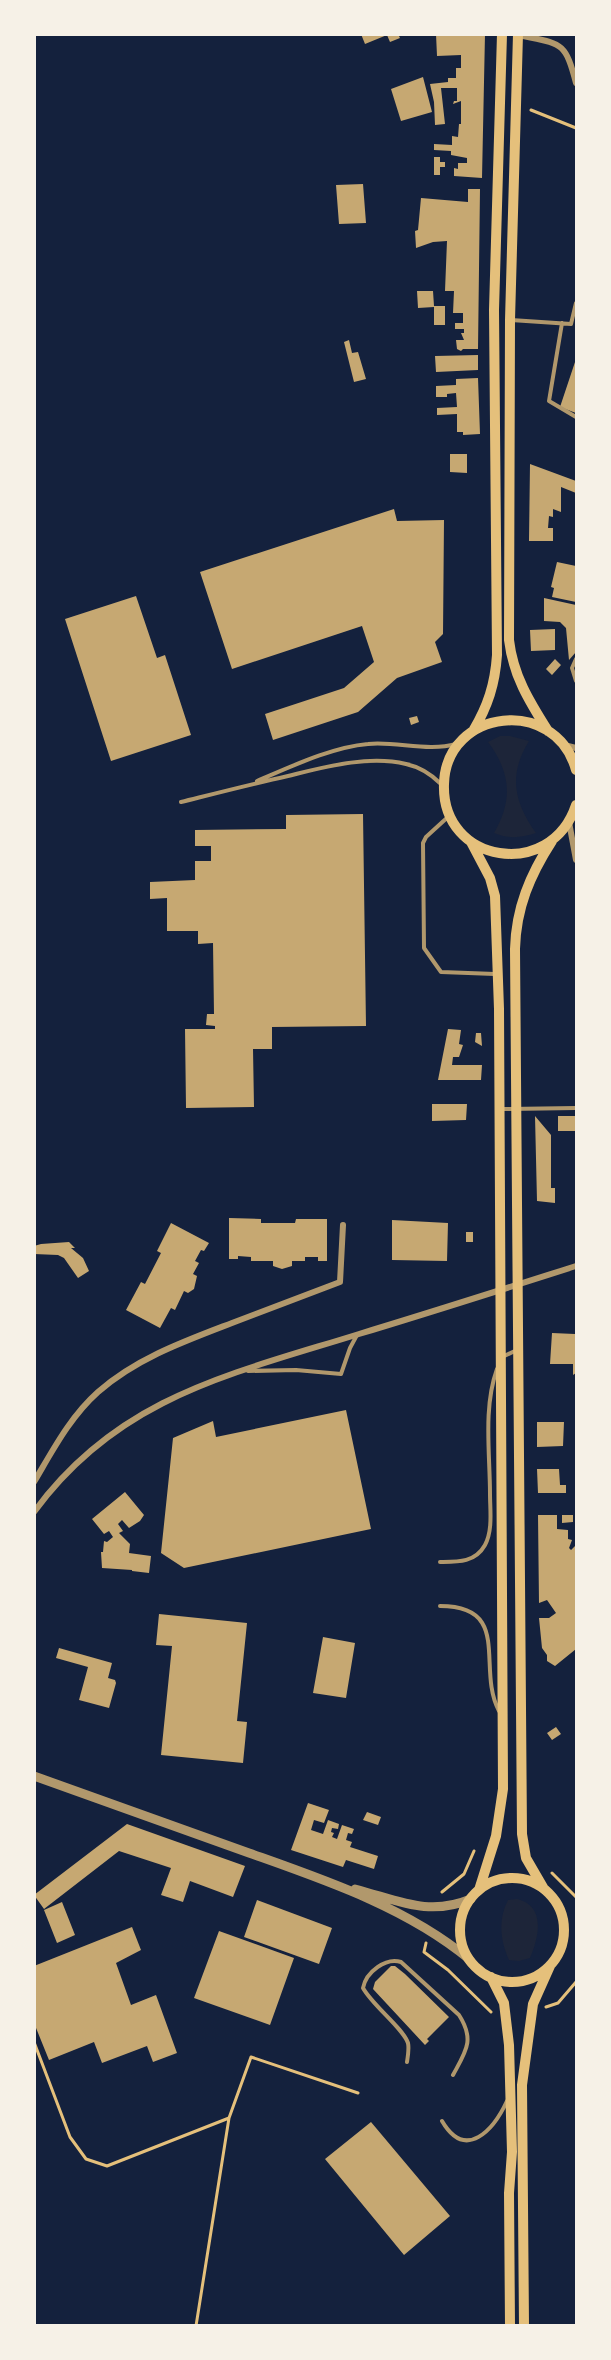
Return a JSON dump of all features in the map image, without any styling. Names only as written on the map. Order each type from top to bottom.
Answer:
[{"type":"main road","points":[[473,731],[489,700],[495,678],[497,655],[494,310],[502,34]]},
{"type":"main road","points":[[518,35],[510,320],[509,640],[512,663],[519,682],[548,731]]},
{"type":"main road","points":[[479,1890],[490,1860],[501,1813],[498,975],[495,896],[490,878],[471,842],[459,830],[450,815],[445,801],[444,787],[448,763],[460,742],[473,731],[488,724],[511,720],[527,721],[548,731],[564,745],[573,759],[576,770]]},
{"type":"main road","points":[[524,2325],[522,2085],[533,2004],[562,1946],[564,1929],[559,1907],[544,1889],[526,1858],[523,1842],[514,949],[516,924],[531,876],[552,841],[569,822],[576,805]]},
{"type":"main road","points":[[471,842],[495,853],[512,855],[537,850],[552,841]]},
{"type":"main road","points":[[502,1717],[521,1717]]},
{"type":"main road","points":[[544,1889],[528,1881],[511,1878],[494,1882],[479,1890],[471,1899],[463,1914],[461,1931],[469,1959],[477,1968],[491,1977],[502,1981],[519,1982],[536,1976],[550,1966]]},
{"type":"main road","points":[[491,1977],[501,1995],[506,2014],[511,2092],[508,2325]]},
{"type":"street","points":[[518,35],[552,43],[565,50],[576,83]]},
{"type":"street","points":[[564,745],[576,748]]},
{"type":"street","points":[[569,822],[576,860]]},
{"type":"street","points":[[34,1482],[65,1430],[86,1405],[99,1391],[138,1364],[170,1347],[340,1282],[343,1225]]},
{"type":"street","points":[[34,1512],[68,1472],[123,1425],[166,1401],[238,1371],[576,1266]]},
{"type":"street","points":[[35,1776],[330,1882],[417,1906],[450,1907],[471,1899]]},
{"type":"street","points":[[330,1882],[429,1930],[452,1944],[469,1959]]},
{"type":"lane","points":[[510,320],[571,324],[576,303]]},
{"type":"lane","points":[[562,323],[549,402],[576,417]]},
{"type":"lane","points":[[576,659],[572,668],[576,681]]},
{"type":"lane","points":[[245,785],[293,766],[364,744],[389,742],[443,747],[460,742]]},
{"type":"lane","points":[[181,802],[318,769],[372,761],[413,765],[434,777],[444,787]]},
{"type":"lane","points":[[450,815],[426,837],[423,843],[424,948],[441,972],[498,975]]},
{"type":"lane","points":[[499,1109],[576,1108]]},
{"type":"lane","points":[[238,1371],[270,1369],[341,1374],[350,1348],[358,1334]]},
{"type":"lane","points":[[440,1562],[468,1560],[480,1550],[487,1539],[490,1518],[490,1393],[501,1358],[517,1347]]},
{"type":"lane","points":[[440,1606],[463,1607],[473,1613],[484,1625],[488,1639],[492,1694],[502,1717]]},
{"type":"lane","points":[[407,2062],[408,2044],[400,2031],[369,1998],[363,1988],[367,1978],[385,1962],[393,1959],[401,1962],[459,2015],[466,2026],[468,2043],[453,2075]]},
{"type":"lane","points":[[442,2121],[456,2137],[467,2141],[477,2138],[496,2120],[511,2092]]},
{"type":"path","points":[[528,109],[576,128]]},
{"type":"path","points":[[34,2042],[70,2137],[86,2158],[108,2166],[229,2118]]},
{"type":"path","points":[[196,2325],[229,2118],[251,2057],[357,2093]]},
{"type":"shaded area","points":[[500,736],[529,741],[518,765],[516,788],[523,810],[536,833],[515,837],[494,833],[504,809],[507,787],[496,753],[488,742]]},
{"type":"shaded area","points":[[517,1899],[533,1908],[538,1923],[536,1941],[530,1958],[519,1961],[509,1960],[501,1930],[508,1900]]},
{"type":"building","points":[[361,34],[398,34],[400,38],[390,42],[387,35],[365,44]]},
{"type":"building","points":[[436,34],[485,34],[482,178],[454,176],[454,168],[458,169],[458,163],[467,163],[467,158],[451,155],[451,151],[434,150],[434,144],[452,145],[452,136],[458,137],[459,124],[461,124],[461,101],[453,104],[457,101],[457,88],[441,88],[445,124],[435,125],[430,84],[448,82],[448,78],[456,78],[456,68],[461,68],[461,55],[437,56]]},
{"type":"building","points":[[423,77],[432,112],[401,121],[391,89]]},
{"type":"building","points":[[434,157],[440,157],[440,162],[445,162],[445,167],[440,167],[440,175],[434,175]]},
{"type":"building","points":[[363,184],[366,223],[339,224],[336,185]]},
{"type":"building","points":[[468,189],[480,189],[478,349],[461,351],[457,349],[456,340],[464,340],[461,333],[464,333],[464,329],[455,329],[455,323],[463,323],[463,313],[453,313],[454,291],[445,291],[447,241],[433,242],[416,248],[415,231],[418,230],[421,198],[468,202]]},
{"type":"building","points":[[417,291],[433,291],[434,306],[445,306],[445,325],[434,325],[434,307],[418,308]]},
{"type":"building","points":[[349,340],[352,353],[358,352],[366,379],[354,382],[344,342]]},
{"type":"building","points":[[478,355],[478,370],[436,372],[435,356]]},
{"type":"building","points":[[576,359],[576,413],[560,407]]},
{"type":"building","points":[[478,378],[480,434],[463,435],[463,432],[457,432],[457,414],[437,415],[437,408],[457,407],[456,393],[447,394],[447,397],[436,397],[436,386],[456,385],[456,379]]},
{"type":"building","points":[[450,454],[467,454],[467,473],[450,472]]},
{"type":"building","points":[[530,464],[576,481],[576,493],[561,487],[561,512],[553,509],[553,517],[549,516],[548,528],[553,528],[553,541],[529,541]]},
{"type":"building","points":[[394,509],[397,521],[444,520],[443,634],[435,642],[442,662],[397,678],[358,712],[273,740],[265,714],[344,688],[374,662],[362,626],[232,669],[200,572]]},
{"type":"building","points":[[557,562],[576,566],[576,602],[552,597],[554,588],[551,587]]},
{"type":"building","points":[[136,596],[157,658],[165,655],[191,735],[111,761],[65,619]]},
{"type":"building","points":[[544,598],[576,605],[576,652],[569,660],[566,628],[560,622],[544,621]]},
{"type":"building","points":[[555,629],[555,650],[531,651],[530,630]]},
{"type":"building","points":[[555,659],[561,665],[552,675],[546,669]]},
{"type":"building","points":[[417,716],[419,722],[411,725],[409,718]]},
{"type":"building","points":[[363,814],[366,1026],[272,1027],[272,1049],[253,1049],[254,1107],[186,1108],[185,1029],[215,1029],[215,1026],[206,1025],[207,1014],[214,1014],[213,943],[198,944],[198,931],[167,931],[167,898],[150,899],[150,882],[195,880],[195,861],[211,861],[211,846],[195,846],[195,830],[286,829],[286,815]]},
{"type":"building","points":[[448,1029],[461,1030],[459,1044],[463,1045],[459,1057],[453,1057],[452,1065],[482,1065],[481,1080],[438,1080]]},
{"type":"building","points":[[476,1033],[481,1033],[482,1046],[475,1042]]},
{"type":"building","points":[[432,1104],[467,1104],[466,1120],[432,1121]]},
{"type":"building","points":[[535,1116],[551,1135],[551,1188],[555,1188],[555,1203],[537,1201]]},
{"type":"building","points":[[558,1116],[576,1116],[576,1131],[558,1131]]},
{"type":"building","points":[[229,1218],[261,1219],[261,1223],[295,1223],[296,1219],[327,1219],[327,1261],[318,1261],[318,1257],[305,1257],[305,1261],[292,1261],[292,1266],[282,1269],[273,1266],[273,1261],[251,1261],[251,1257],[238,1256],[238,1259],[229,1259]]},
{"type":"building","points":[[392,1220],[448,1223],[447,1261],[392,1260]]},
{"type":"building","points":[[171,1223],[209,1243],[204,1251],[201,1250],[195,1261],[199,1263],[193,1274],[197,1276],[194,1289],[188,1293],[184,1291],[175,1310],[171,1308],[160,1328],[126,1310],[141,1282],[145,1284],[161,1253],[157,1251]]},
{"type":"building","points":[[466,1232],[473,1232],[473,1242],[466,1242]]},
{"type":"building","points":[[69,1242],[75,1248],[71,1248],[83,1258],[89,1271],[78,1278],[64,1258],[58,1255],[34,1254],[34,1246]]},
{"type":"building","points":[[552,1333],[575,1334],[576,1373],[573,1375],[573,1364],[550,1364]]},
{"type":"building","points":[[346,1410],[371,1529],[184,1568],[161,1553],[173,1438],[213,1421],[216,1437]]},
{"type":"building","points":[[537,1422],[564,1422],[563,1446],[537,1447]]},
{"type":"building","points":[[537,1469],[559,1469],[560,1485],[566,1485],[566,1493],[538,1493]]},
{"type":"building","points":[[125,1492],[144,1515],[140,1521],[129,1528],[122,1520],[118,1524],[123,1531],[119,1533],[130,1544],[129,1553],[151,1556],[149,1573],[102,1568],[101,1552],[103,1552],[104,1541],[107,1542],[113,1537],[109,1531],[104,1534],[92,1519]]},
{"type":"building","points":[[538,1515],[557,1515],[557,1529],[568,1530],[568,1539],[572,1540],[569,1548],[571,1550],[576,1545],[576,1649],[555,1666],[547,1661],[547,1655],[542,1648],[539,1618],[549,1618],[556,1613],[547,1600],[539,1603]]},
{"type":"building","points":[[562,1515],[573,1515],[573,1522],[562,1523]]},
{"type":"building","points":[[159,1614],[247,1623],[237,1721],[247,1722],[243,1763],[161,1755],[172,1646],[156,1645]]},
{"type":"building","points":[[323,1637],[355,1643],[346,1698],[313,1693]]},
{"type":"building","points":[[59,1648],[112,1663],[108,1678],[115,1680],[116,1683],[109,1708],[79,1700],[88,1667],[56,1658]]},
{"type":"building","points":[[556,1727],[561,1734],[552,1740],[547,1733]]},
{"type":"building","points":[[308,1803],[329,1810],[324,1823],[314,1820],[311,1830],[323,1834],[328,1820],[339,1824],[338,1829],[332,1828],[331,1832],[334,1833],[332,1837],[337,1839],[342,1825],[354,1829],[352,1834],[348,1833],[346,1840],[352,1842],[350,1847],[378,1856],[374,1869],[346,1860],[343,1867],[291,1850]]},
{"type":"building","points":[[367,1812],[381,1817],[378,1825],[363,1820]]},
{"type":"building","points":[[127,1824],[245,1866],[233,1897],[190,1881],[183,1902],[161,1895],[171,1868],[119,1851],[44,1909],[34,1895]]},
{"type":"building","points":[[257,1900],[332,1928],[319,1964],[244,1937]]},
{"type":"building","points":[[62,1902],[75,1935],[57,1943],[44,1910]]},
{"type":"building","points":[[132,1927],[141,1950],[116,1963],[131,2005],[156,1995],[177,2053],[153,2062],[147,2046],[102,2063],[94,2042],[49,2060],[34,2023],[34,1966]]},
{"type":"building","points":[[219,1931],[294,1958],[270,2025],[194,1998]]},
{"type":"building","points":[[391,1966],[395,1966],[405,1974],[449,2017],[427,2039],[429,2041],[425,2045],[373,1989],[375,1982]]},
{"type":"building","points":[[371,2122],[450,2216],[404,2255],[325,2159]]}]
